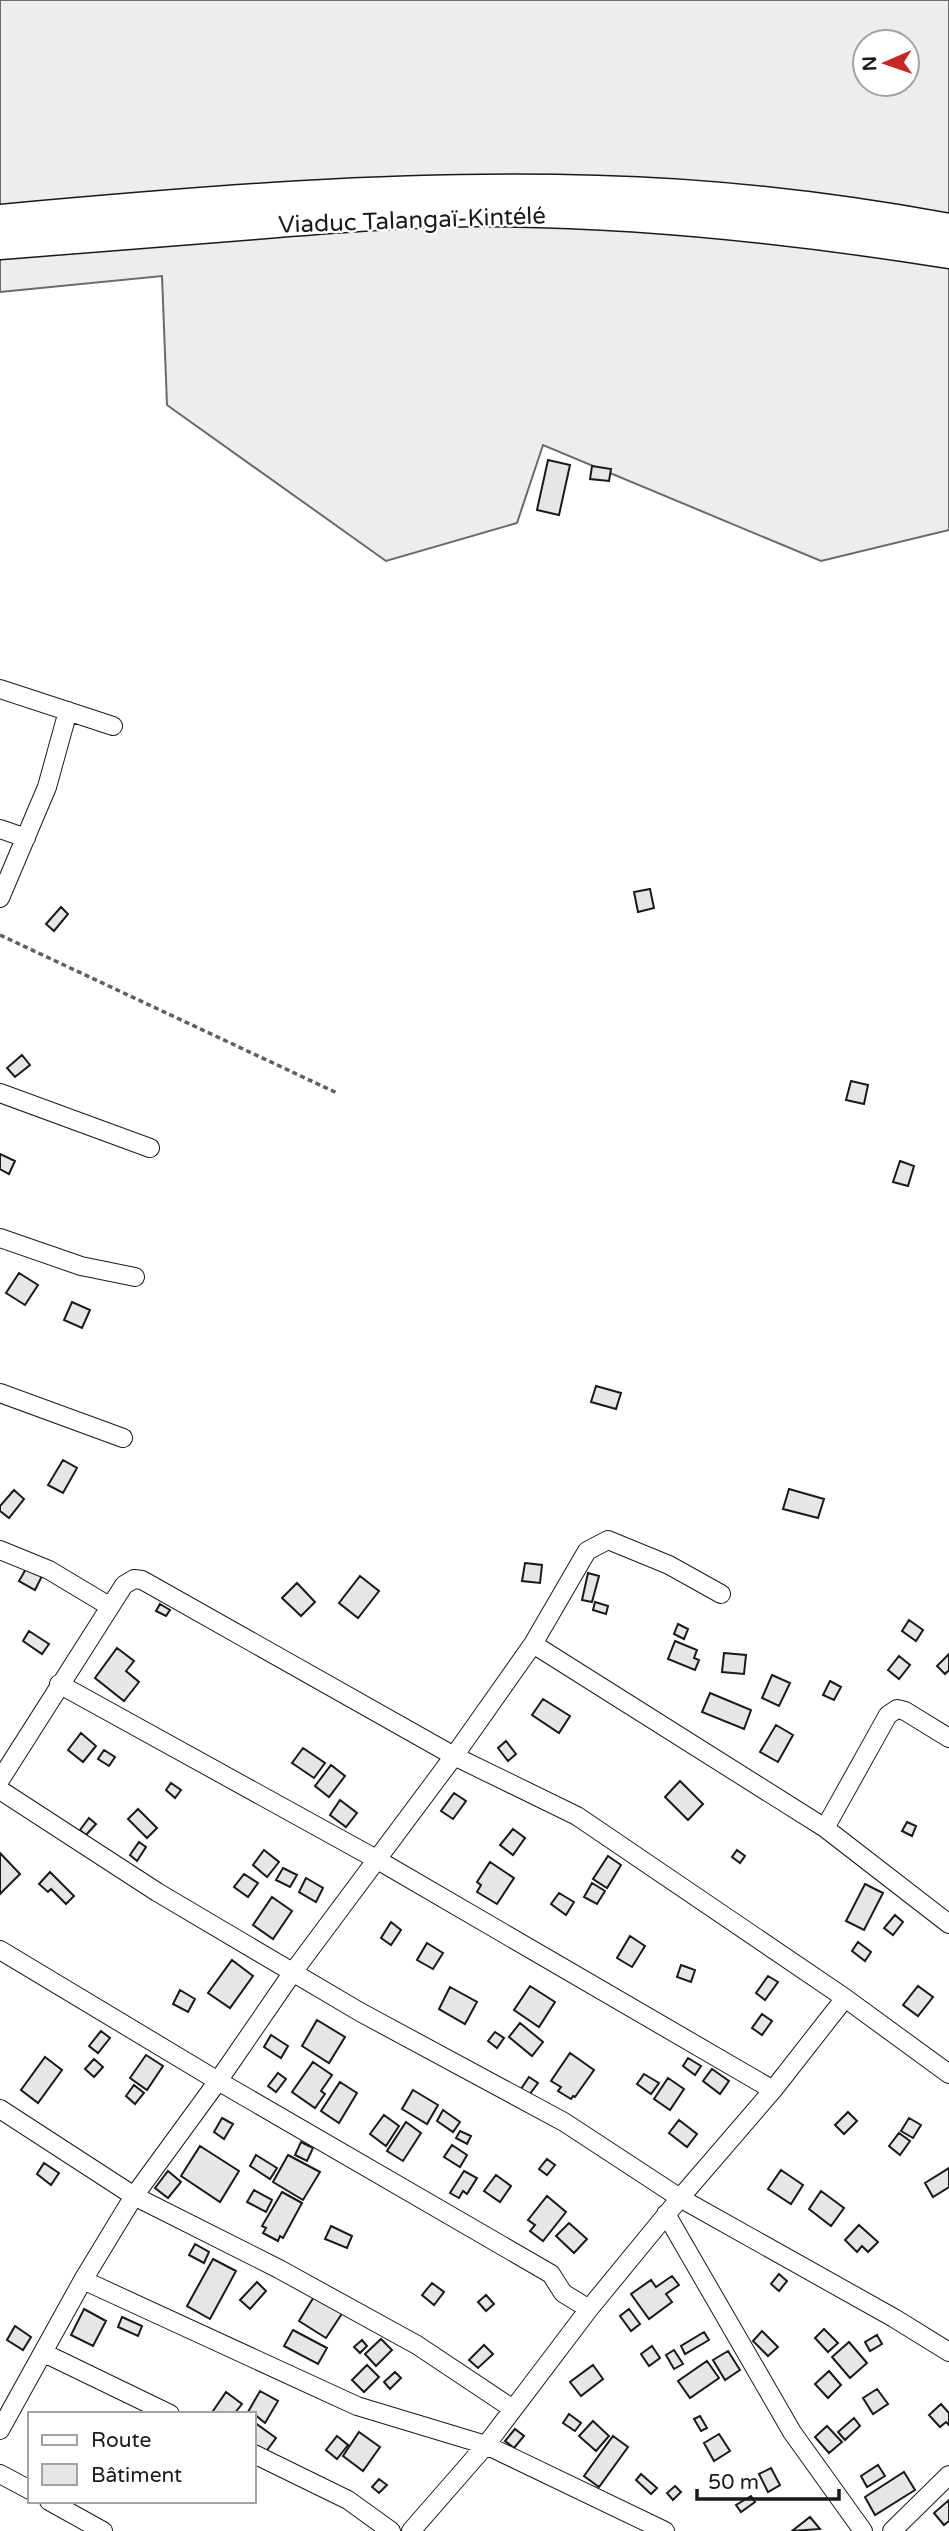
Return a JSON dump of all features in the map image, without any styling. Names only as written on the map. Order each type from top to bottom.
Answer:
[{"type":"highway","name":"Viaduc Talangaï-Kintélé","points":[[0,219],[352,192],[598,190],[707,197],[845,211],[949,228]]},
{"type":"highway","name":"Viaduc Talangaï-Kintélé","points":[[0,245],[340,218],[475,212],[603,216],[713,225],[841,237],[949,254]]},
{"type":"street","points":[[0,688],[113,726]]},
{"type":"street","points":[[0,898],[47,787],[68,711]]},
{"type":"street","points":[[0,829],[26,838]]},
{"type":"street","points":[[0,1093],[150,1148]]},
{"type":"street","points":[[0,1238],[81,1266],[135,1277]]},
{"type":"street","points":[[0,1393],[123,1438]]},
{"type":"street","points":[[0,2430],[83,2280],[134,2196],[293,1972],[454,1756],[533,1644],[587,1551],[608,1540],[669,1565],[721,1594]]},
{"type":"street","points":[[0,1550],[49,1570],[109,1606]]},
{"type":"street","points":[[0,1780],[109,1606],[129,1581],[142,1580],[454,1756],[576,1816],[845,1998],[949,2074]]},
{"type":"street","points":[[533,1644],[825,1828],[949,1924]]},
{"type":"street","points":[[59,1684],[376,1859],[773,2090]]},
{"type":"street","points":[[825,1828],[888,1715],[897,1709],[905,1711],[949,1738]]},
{"type":"street","points":[[0,1790],[157,1892],[360,2012],[564,2122],[680,2198],[894,2318],[949,2352]]},
{"type":"street","points":[[0,1951],[551,2274],[563,2293],[589,2309]]},
{"type":"street","points":[[411,2531],[486,2445],[589,2309],[666,2214],[773,2090],[845,1998]]},
{"type":"street","points":[[0,2109],[134,2196],[279,2269],[417,2345],[513,2409]]},
{"type":"street","points":[[666,2214],[792,2432],[863,2531]]},
{"type":"street","points":[[83,2280],[357,2406],[486,2445],[665,2531]]},
{"type":"street","points":[[44,2353],[166,2412]]},
{"type":"street","points":[[256,2455],[348,2500],[391,2531]]},
{"type":"street","points":[[0,2474],[28,2489]]},
{"type":"street","points":[[892,2531],[949,2475]]},
{"type":"street","points":[[53,2503],[103,2531]]},
{"type":"path","points":[[0,935],[337,1093]]},
{"type":"shaded area","points":[[0,0],[949,0],[949,530],[821,561],[543,445],[517,523],[386,561],[167,405],[162,276],[0,292]]},
{"type":"building","points":[[548,460],[570,465],[559,515],[537,510]]},
{"type":"building","points":[[592,466],[611,469],[609,481],[590,479]]},
{"type":"building","points":[[650,889],[654,908],[638,912],[634,892]]},
{"type":"building","points":[[61,907],[68,914],[54,931],[46,924]]},
{"type":"building","points":[[22,1055],[30,1065],[15,1077],[7,1068]]},
{"type":"building","points":[[851,1081],[868,1085],[864,1104],[846,1100]]},
{"type":"building","points":[[0,1154],[15,1161],[9,1174],[0,1169]]},
{"type":"building","points":[[900,1161],[914,1166],[908,1186],[893,1182]]},
{"type":"building","points":[[19,1273],[38,1285],[25,1305],[6,1293]]},
{"type":"building","points":[[72,1302],[90,1310],[82,1328],[64,1320]]},
{"type":"building","points":[[596,1386],[621,1393],[616,1409],[591,1402]]},
{"type":"building","points":[[63,1460],[77,1468],[63,1493],[48,1485]]},
{"type":"building","points":[[789,1489],[824,1499],[818,1518],[783,1509]]},
{"type":"building","points":[[14,1490],[24,1499],[9,1518],[0,1511],[0,1506]]},
{"type":"building","points":[[525,1563],[542,1565],[540,1583],[522,1581]]},
{"type":"building","points":[[27,1567],[42,1576],[35,1590],[19,1581]]},
{"type":"building","points":[[588,1573],[599,1576],[592,1602],[582,1600]]},
{"type":"building","points":[[360,1576],[379,1591],[358,1618],[339,1603]]},
{"type":"building","points":[[297,1583],[315,1602],[301,1616],[282,1598]]},
{"type":"building","points":[[595,1602],[608,1606],[606,1614],[593,1610]]},
{"type":"building","points":[[160,1604],[170,1610],[166,1616],[156,1611]]},
{"type":"building","points":[[909,1620],[923,1630],[916,1641],[902,1631]]},
{"type":"building","points":[[678,1624],[688,1629],[684,1639],[674,1634]]},
{"type":"building","points":[[29,1631],[49,1644],[42,1654],[23,1641]]},
{"type":"building","points":[[675,1641],[697,1650],[694,1658],[699,1660],[695,1670],[668,1659]]},
{"type":"building","points":[[117,1648],[134,1661],[126,1671],[139,1682],[124,1701],[95,1678]]},
{"type":"building","points":[[724,1653],[746,1655],[744,1674],[722,1672]]},
{"type":"building","points":[[949,1654],[949,1670],[945,1674],[937,1666]]},
{"type":"building","points":[[899,1656],[910,1665],[899,1679],[888,1670]]},
{"type":"building","points":[[772,1675],[790,1683],[779,1706],[762,1698]]},
{"type":"building","points":[[830,1681],[841,1687],[834,1700],[823,1695]]},
{"type":"building","points":[[710,1693],[751,1710],[744,1729],[702,1712]]},
{"type":"building","points":[[543,1699],[570,1716],[559,1733],[532,1715]]},
{"type":"building","points":[[776,1725],[793,1735],[778,1762],[760,1752]]},
{"type":"building","points":[[81,1733],[96,1746],[83,1762],[68,1750]]},
{"type":"building","points":[[506,1741],[516,1754],[508,1761],[498,1748]]},
{"type":"building","points":[[303,1748],[325,1763],[314,1778],[292,1763]]},
{"type":"building","points":[[104,1750],[115,1757],[109,1766],[98,1759]]},
{"type":"building","points":[[331,1765],[345,1776],[329,1797],[315,1786]]},
{"type":"building","points":[[680,1781],[703,1804],[688,1820],[665,1797]]},
{"type":"building","points":[[171,1783],[181,1790],[175,1798],[166,1790]]},
{"type":"building","points":[[454,1793],[466,1801],[453,1819],[441,1811]]},
{"type":"building","points":[[340,1800],[357,1813],[346,1827],[330,1815]]},
{"type":"building","points":[[138,1809],[157,1828],[147,1838],[128,1819]]},
{"type":"building","points":[[89,1818],[96,1824],[86,1835],[80,1830]]},
{"type":"building","points":[[907,1822],[916,1826],[912,1836],[902,1831]]},
{"type":"building","points":[[513,1829],[525,1838],[513,1855],[500,1845]]},
{"type":"building","points":[[139,1842],[146,1847],[137,1861],[130,1855]]},
{"type":"building","points":[[264,1850],[279,1862],[267,1877],[253,1865]]},
{"type":"building","points":[[737,1850],[745,1856],[740,1863],[732,1857]]},
{"type":"building","points":[[0,1853],[20,1874],[0,1894]]},
{"type":"building","points":[[608,1856],[621,1865],[607,1888],[593,1879]]},
{"type":"building","points":[[490,1862],[514,1878],[497,1904],[477,1892],[481,1885],[477,1882]]},
{"type":"building","points":[[283,1868],[297,1875],[290,1887],[276,1880]]},
{"type":"building","points":[[50,1872],[74,1896],[66,1904],[51,1889],[48,1892],[39,1884]]},
{"type":"building","points":[[244,1874],[258,1883],[248,1897],[234,1887]]},
{"type":"building","points":[[306,1878],[323,1888],[316,1902],[299,1892]]},
{"type":"building","points":[[592,1883],[605,1891],[597,1904],[584,1897]]},
{"type":"building","points":[[865,1884],[883,1893],[864,1930],[846,1921]]},
{"type":"building","points":[[559,1893],[574,1902],[566,1915],[551,1904]]},
{"type":"building","points":[[272,1897],[292,1911],[273,1939],[253,1925]]},
{"type":"building","points":[[895,1915],[903,1922],[893,1935],[884,1928]]},
{"type":"building","points":[[391,1922],[401,1930],[391,1945],[381,1938]]},
{"type":"building","points":[[630,1936],[645,1946],[632,1967],[617,1958]]},
{"type":"building","points":[[858,1942],[871,1952],[865,1961],[852,1951]]},
{"type":"building","points":[[427,1943],[443,1953],[433,1969],[417,1960]]},
{"type":"building","points":[[232,1960],[253,1976],[230,2008],[208,1993]]},
{"type":"building","points":[[681,1965],[695,1970],[691,1982],[677,1977]]},
{"type":"building","points":[[768,1976],[778,1982],[765,2000],[756,1993]]},
{"type":"building","points":[[530,1986],[555,2002],[539,2027],[514,2010]]},
{"type":"building","points":[[918,1986],[933,1997],[918,2016],[903,2005]]},
{"type":"building","points":[[450,1987],[477,2002],[465,2024],[439,2009]]},
{"type":"building","points":[[180,1990],[195,1999],[188,2012],[173,2004]]},
{"type":"building","points":[[762,2014],[772,2021],[762,2035],[752,2028]]},
{"type":"building","points":[[317,2020],[345,2037],[329,2063],[302,2046]]},
{"type":"building","points":[[520,2023],[543,2042],[532,2056],[509,2037]]},
{"type":"building","points":[[101,2031],[110,2038],[98,2053],[89,2046]]},
{"type":"building","points":[[495,2032],[504,2038],[497,2048],[488,2041]]},
{"type":"building","points":[[271,2035],[288,2046],[281,2058],[264,2047]]},
{"type":"building","points":[[570,2053],[594,2070],[571,2099],[558,2091],[561,2087],[551,2081]]},
{"type":"building","points":[[146,2055],[163,2066],[147,2090],[130,2078]]},
{"type":"building","points":[[45,2057],[62,2070],[38,2103],[21,2090]]},
{"type":"building","points":[[688,2058],[701,2066],[695,2075],[683,2066]]},
{"type":"building","points":[[94,2059],[103,2067],[94,2077],[85,2069]]},
{"type":"building","points":[[313,2062],[332,2075],[321,2091],[325,2094],[315,2108],[292,2092]]},
{"type":"building","points":[[712,2069],[729,2081],[720,2094],[703,2081]]},
{"type":"building","points":[[278,2073],[286,2079],[276,2092],[268,2086]]},
{"type":"building","points":[[644,2074],[659,2083],[651,2094],[637,2084]]},
{"type":"building","points":[[529,2077],[538,2083],[529,2095],[521,2089]]},
{"type":"building","points":[[668,2078],[684,2089],[670,2110],[654,2099]]},
{"type":"building","points":[[340,2082],[357,2093],[339,2123],[321,2111]]},
{"type":"building","points":[[134,2085],[144,2093],[135,2104],[126,2096]]},
{"type":"building","points":[[413,2090],[438,2105],[427,2124],[402,2109]]},
{"type":"building","points":[[443,2110],[460,2122],[453,2132],[437,2121]]},
{"type":"building","points":[[848,2112],[857,2121],[844,2134],[835,2125]]},
{"type":"building","points":[[384,2115],[399,2126],[386,2146],[370,2134]]},
{"type":"building","points":[[222,2118],[233,2124],[224,2139],[214,2132]]},
{"type":"building","points":[[909,2118],[921,2125],[913,2138],[901,2131]]},
{"type":"building","points":[[679,2120],[697,2134],[687,2147],[669,2133]]},
{"type":"building","points":[[406,2122],[421,2133],[403,2161],[387,2151]]},
{"type":"building","points":[[460,2131],[471,2136],[467,2144],[456,2138]]},
{"type":"building","points":[[899,2133],[910,2141],[900,2155],[889,2146]]},
{"type":"building","points":[[301,2142],[313,2148],[307,2161],[295,2155]]},
{"type":"building","points":[[452,2145],[467,2155],[460,2167],[444,2157]]},
{"type":"building","points":[[200,2146],[239,2171],[220,2202],[181,2176]]},
{"type":"building","points":[[256,2155],[277,2168],[270,2179],[250,2166]]},
{"type":"building","points":[[288,2155],[320,2172],[303,2200],[273,2182]]},
{"type":"building","points":[[547,2159],[555,2165],[547,2175],[539,2169]]},
{"type":"building","points":[[44,2163],[59,2173],[51,2185],[37,2174]]},
{"type":"building","points":[[949,2168],[949,2187],[933,2197],[925,2183]]},
{"type":"building","points":[[781,2170],[803,2185],[791,2204],[768,2189]]},
{"type":"building","points":[[168,2171],[181,2182],[168,2198],[155,2188]]},
{"type":"building","points":[[464,2171],[477,2178],[467,2194],[463,2191],[459,2198],[450,2193]]},
{"type":"building","points":[[496,2175],[511,2186],[500,2202],[484,2191]]},
{"type":"building","points":[[254,2190],[272,2200],[266,2212],[247,2202]]},
{"type":"building","points":[[821,2191],[844,2208],[831,2226],[809,2209]]},
{"type":"building","points":[[282,2192],[302,2203],[283,2238],[280,2236],[278,2241],[263,2233],[266,2228],[262,2226]]},
{"type":"building","points":[[547,2196],[566,2212],[543,2241],[530,2231],[535,2225],[528,2220]]},
{"type":"building","points":[[569,2223],[587,2239],[574,2253],[556,2236]]},
{"type":"building","points":[[859,2225],[878,2242],[868,2252],[862,2246],[857,2252],[845,2240]]},
{"type":"building","points":[[331,2226],[352,2236],[347,2248],[325,2239]]},
{"type":"building","points":[[195,2244],[209,2252],[204,2263],[189,2255]]},
{"type":"building","points":[[213,2259],[236,2271],[210,2319],[187,2306]]},
{"type":"building","points":[[779,2274],[787,2281],[779,2291],[771,2284]]},
{"type":"building","points":[[672,2276],[679,2285],[666,2294],[672,2302],[649,2319],[631,2294],[651,2280],[656,2287]]},
{"type":"building","points":[[257,2282],[266,2291],[250,2309],[240,2300]]},
{"type":"building","points":[[432,2283],[444,2292],[434,2305],[422,2295]]},
{"type":"building","points":[[315,2295],[343,2312],[326,2338],[299,2321]]},
{"type":"building","points":[[486,2295],[494,2304],[486,2311],[478,2302]]},
{"type":"building","points":[[84,2309],[106,2321],[93,2346],[71,2335]]},
{"type":"building","points":[[629,2309],[640,2324],[631,2331],[620,2316]]},
{"type":"building","points":[[122,2317],[142,2326],[138,2336],[118,2327]]},
{"type":"building","points":[[15,2326],[31,2337],[23,2350],[7,2340]]},
{"type":"building","points":[[824,2329],[838,2343],[828,2352],[815,2338]]},
{"type":"building","points":[[293,2330],[327,2348],[318,2364],[284,2346]]},
{"type":"building","points":[[762,2331],[778,2347],[768,2356],[753,2341]]},
{"type":"building","points":[[704,2332],[709,2340],[685,2354],[681,2346]]},
{"type":"building","points":[[877,2335],[882,2344],[870,2351],[865,2342]]},
{"type":"building","points":[[381,2339],[392,2350],[376,2366],[365,2354]]},
{"type":"building","points":[[362,2340],[367,2346],[360,2353],[354,2347]]},
{"type":"building","points":[[849,2342],[867,2363],[850,2378],[832,2357]]},
{"type":"building","points":[[484,2345],[493,2354],[478,2368],[469,2360]]},
{"type":"building","points":[[652,2346],[660,2358],[649,2366],[641,2354]]},
{"type":"building","points":[[674,2350],[683,2364],[674,2369],[666,2355]]},
{"type":"building","points":[[728,2351],[740,2370],[725,2380],[713,2360]]},
{"type":"building","points":[[707,2361],[719,2378],[690,2398],[678,2381]]},
{"type":"building","points":[[367,2365],[379,2377],[364,2392],[352,2380]]},
{"type":"building","points":[[593,2365],[603,2379],[581,2396],[570,2382]]},
{"type":"building","points":[[829,2371],[841,2385],[828,2398],[815,2384]]},
{"type":"building","points":[[395,2372],[401,2378],[390,2389],[384,2382]]},
{"type":"building","points":[[877,2389],[888,2404],[873,2414],[863,2398]]},
{"type":"building","points":[[260,2391],[278,2401],[265,2423],[256,2416],[256,2412],[248,2412]]},
{"type":"building","points":[[226,2392],[242,2404],[236,2412],[212,2412]]},
{"type":"building","points":[[941,2404],[949,2413],[949,2425],[946,2422],[940,2427],[929,2415]]},
{"type":"building","points":[[569,2414],[581,2423],[575,2431],[563,2423]]},
{"type":"building","points":[[700,2416],[707,2428],[701,2431],[694,2419]]},
{"type":"building","points":[[854,2418],[860,2426],[845,2440],[838,2432]]},
{"type":"building","points":[[593,2421],[609,2436],[596,2451],[579,2436]]},
{"type":"building","points":[[256,2423],[276,2438],[262,2457],[256,2452]]},
{"type":"building","points":[[827,2426],[842,2442],[829,2453],[815,2437]]},
{"type":"building","points":[[515,2429],[524,2436],[514,2448],[505,2441]]},
{"type":"building","points":[[359,2432],[380,2447],[363,2471],[343,2456]]},
{"type":"building","points":[[719,2434],[730,2451],[714,2461],[704,2443]]},
{"type":"building","points":[[337,2436],[348,2445],[337,2459],[326,2450]]},
{"type":"building","points":[[613,2436],[628,2447],[599,2487],[584,2476]]},
{"type":"building","points":[[878,2465],[885,2476],[867,2487],[861,2476]]},
{"type":"building","points":[[771,2468],[780,2485],[768,2492],[759,2474]]},
{"type":"building","points":[[904,2472],[915,2490],[875,2515],[865,2497]]},
{"type":"building","points":[[641,2474],[657,2488],[651,2494],[636,2480]]},
{"type":"building","points":[[379,2479],[387,2485],[379,2493],[372,2487]]},
{"type":"building","points":[[675,2486],[681,2492],[673,2500],[667,2493]]},
{"type":"building","points":[[751,2496],[755,2502],[741,2512],[736,2505]]},
{"type":"building","points":[[949,2500],[949,2521],[944,2525],[934,2513]]},
{"type":"building","points":[[810,2517],[820,2529],[792,2531]]}]
